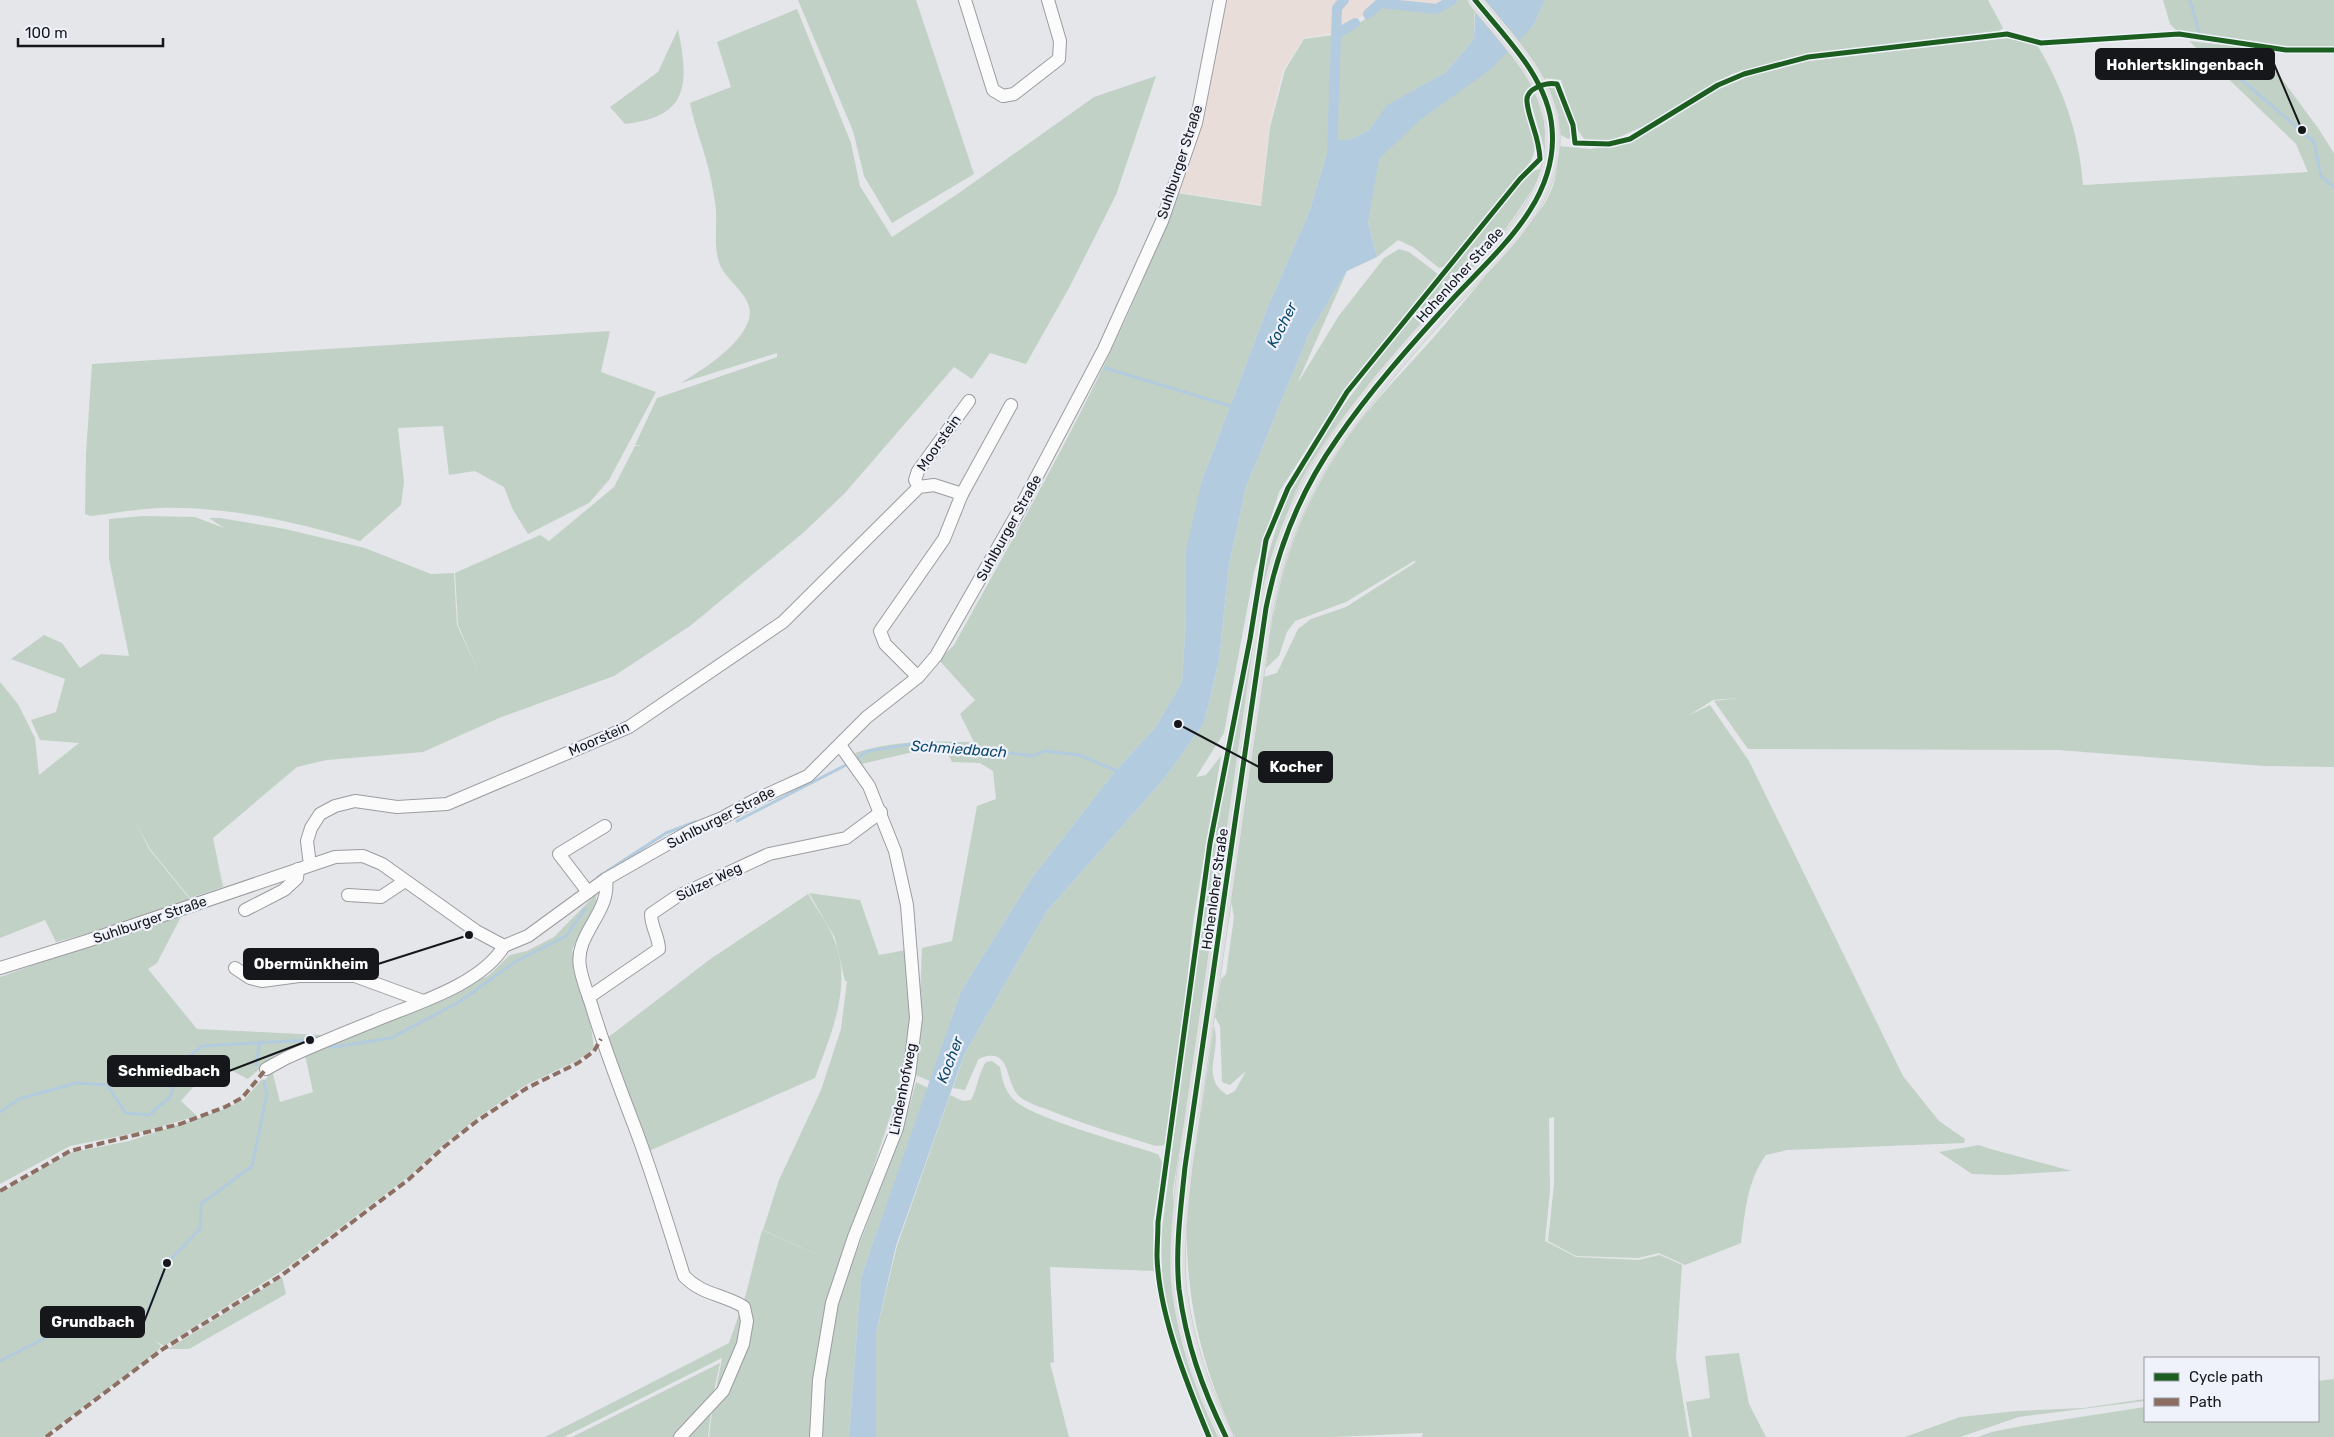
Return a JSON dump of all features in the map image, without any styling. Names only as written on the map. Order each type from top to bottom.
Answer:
[{"type":"main road","name":"Hohenloher Straße","points":[[1226,1437],[1206,1396],[1189,1344],[1179,1287],[1179,1227],[1185,1166],[1271,585],[1282,543],[1306,491],[1337,438],[1447,305],[1504,244],[1529,214],[1538,198],[1549,170],[1552,143],[1549,112],[1539,86],[1517,52],[1476,0]]},
{"type":"street","points":[[965,0],[993,90],[998,94],[1009,96],[1059,59],[1061,55],[1060,42],[1048,0]]},
{"type":"street","name":"Suhlburger Straße","points":[[0,968],[96,938],[335,857],[363,856],[382,864],[476,931],[504,946],[528,936],[606,879],[692,830],[722,818],[755,800],[808,776],[867,717],[918,677],[936,656],[1022,506],[1104,349],[1162,221],[1196,123],[1220,0]]},
{"type":"street","name":"Moorstein","points":[[919,487],[915,480],[918,471],[969,401]]},
{"type":"street","points":[[918,677],[884,644],[880,631],[944,539],[962,494],[1011,405]]},
{"type":"street","name":"Moorstein","points":[[304,867],[307,841],[311,828],[320,814],[335,806],[355,801],[397,807],[447,804],[629,727],[782,622],[919,487],[934,485],[962,494]]},
{"type":"street","name":"Lindenhofweg","points":[[816,1437],[819,1380],[832,1303],[854,1237],[897,1128],[909,1074],[916,1018],[906,905],[895,851],[869,786],[840,745]]},
{"type":"street","name":"Sülzer Weg","points":[[589,997],[659,949],[659,942],[651,923],[651,914],[676,897],[769,854],[846,838],[881,812]]},
{"type":"street","points":[[588,892],[559,854],[605,826]]},
{"type":"street","points":[[245,910],[284,890],[298,878],[304,867]]},
{"type":"street","points":[[606,879],[606,894],[601,911],[581,946],[579,955],[601,1039],[658,1190],[684,1276],[694,1286],[744,1306],[747,1321],[744,1344],[723,1391],[680,1437]]},
{"type":"street","points":[[348,895],[381,898],[405,880]]},
{"type":"street","points":[[266,1069],[315,1045],[423,1001],[461,983],[488,965],[498,956],[504,946]]},
{"type":"street","points":[[235,968],[250,978],[262,981],[299,976],[356,976],[423,1001]]},
{"type":"shaded area","points":[[1222,0],[1449,0],[1437,7],[1380,1],[1367,13],[1335,33],[1304,38],[1283,70],[1269,127],[1261,205],[1177,192]]},
{"type":"green space","points":[[798,0],[916,0],[974,174],[892,223],[864,176],[853,131]]},
{"type":"green space","points":[[1457,0],[1475,0],[1474,39],[1446,72],[1388,105],[1369,130],[1349,140],[1331,140],[1309,212],[1267,309],[1202,480],[1186,617],[1182,682],[1155,728],[1116,770],[1031,879],[961,991],[930,1081],[913,1074],[918,1046],[922,948],[952,941],[977,806],[996,799],[993,771],[980,763],[952,762],[948,754],[913,752],[861,764],[855,753],[899,744],[974,742],[960,714],[975,700],[939,660],[954,645],[1075,424],[1130,310],[1155,252],[1177,193],[1261,206],[1270,127],[1285,70],[1304,39],[1338,35],[1340,39],[1339,34],[1364,20],[1380,5],[1440,11]]},
{"type":"green space","points":[[1545,0],[1988,0],[2003,28],[1999,31],[1821,53],[1732,74],[1650,123],[1611,141],[1593,142],[1584,139],[1577,129],[1561,80],[1542,78],[1529,83],[1531,87],[1526,95],[1535,137],[1534,153],[1531,161],[1447,266],[1439,268],[1413,247],[1398,240],[1377,257],[1368,223],[1378,159],[1419,120],[1533,26]]},
{"type":"green space","points":[[2163,0],[2334,0],[2334,47],[2280,46],[2177,31],[2170,24]]},
{"type":"green space","points":[[797,9],[851,143],[860,186],[892,237],[956,195],[1094,97],[1156,76],[1116,195],[1069,288],[1026,364],[990,353],[972,379],[954,367],[844,494],[803,533],[690,626],[614,676],[499,718],[423,752],[327,760],[297,767],[213,838],[223,887],[190,898],[150,849],[135,821],[149,849],[189,898],[187,902],[124,924],[56,942],[45,920],[0,938],[0,682],[18,704],[35,738],[39,775],[79,743],[40,740],[31,720],[56,712],[65,679],[11,659],[44,635],[62,643],[80,668],[101,654],[129,656],[109,559],[109,519],[143,516],[195,517],[224,528],[209,518],[220,518],[285,529],[365,548],[431,574],[454,573],[457,625],[479,673],[458,625],[455,573],[540,535],[549,541],[614,487],[635,446],[643,445],[635,445],[657,398],[777,357],[777,353],[681,383],[719,357],[736,341],[748,322],[750,313],[746,299],[721,267],[717,253],[716,210],[713,191],[690,103],[731,87],[717,42]]},
{"type":"green space","points":[[678,29],[684,66],[680,94],[673,105],[662,114],[646,120],[625,124],[610,107],[658,72]]},
{"type":"green space","points":[[2006,38],[2036,43],[2046,60],[2068,111],[2078,147],[2083,185],[2308,172],[2296,144],[2189,41],[2260,49],[2334,153],[2334,767],[2264,766],[2058,750],[1748,749],[1714,701],[1738,698],[1713,700],[1688,716],[1710,705],[1749,761],[1903,1076],[1939,1121],[1965,1139],[1964,1143],[1787,1150],[1766,1155],[1751,1186],[1741,1243],[1685,1265],[1659,1253],[1638,1258],[1576,1256],[1548,1241],[1554,1184],[1554,1117],[1549,1118],[1550,1191],[1545,1241],[1576,1257],[1639,1260],[1660,1255],[1682,1265],[1676,1358],[1689,1437],[1422,1437],[1423,1433],[1333,1437],[1235,1437],[1213,1385],[1198,1332],[1189,1278],[1187,1221],[1214,1026],[1216,1036],[1213,1072],[1214,1080],[1219,1088],[1227,1095],[1235,1091],[1246,1071],[1230,1085],[1222,1082],[1220,1026],[1215,1017],[1221,979],[1226,974],[1234,917],[1231,901],[1263,677],[1277,673],[1298,629],[1311,619],[1346,607],[1416,562],[1414,561],[1346,602],[1295,621],[1287,632],[1279,656],[1266,668],[1275,605],[1283,575],[1291,547],[1315,491],[1349,436],[1366,413],[1444,325],[1541,208],[1555,180],[1559,146],[1590,149],[1628,143],[1663,124],[1728,82],[1808,61]]},
{"type":"green space","points":[[1550,84],[1555,85],[1565,103],[1572,138],[1568,139],[1561,135],[1558,112],[1548,87]]},
{"type":"green space","points":[[1535,92],[1545,127],[1544,148],[1530,99]]},
{"type":"green space","points":[[1543,170],[1518,212],[1488,251],[1390,361],[1328,437],[1298,487],[1275,546],[1173,1190],[1173,1254],[1219,1437],[1212,1437],[1184,1363],[1167,1306],[1162,1281],[1161,1237],[1208,870],[1251,648],[1261,578],[1283,506],[1304,465],[1336,416],[1400,329],[1523,180],[1533,171]]},
{"type":"green space","points":[[1399,249],[1409,252],[1438,274],[1343,392],[1279,492],[1254,572],[1224,733],[1196,777],[1206,775],[1221,756],[1193,923],[1183,1024],[1165,1145],[1156,1146],[1103,1130],[1027,1102],[1015,1092],[1005,1064],[996,1056],[988,1056],[978,1060],[965,1090],[953,1088],[964,1055],[1047,911],[1164,779],[1204,723],[1219,660],[1229,565],[1246,487],[1309,334],[1347,271],[1297,384],[1338,317],[1384,258]]},
{"type":"green space","points":[[610,331],[601,372],[656,392],[609,480],[589,503],[528,534],[513,510],[504,487],[475,471],[449,475],[443,426],[398,428],[404,482],[401,505],[360,541],[286,522],[211,510],[160,508],[91,516],[85,514],[86,453],[92,364]]},
{"type":"green space","points":[[809,893],[860,900],[879,955],[906,950],[912,1019],[904,1075],[850,1238],[850,1269],[904,1126],[916,1082],[928,1088],[861,1277],[849,1437],[709,1437],[722,1358],[564,1437],[545,1437],[729,1343],[746,1294],[762,1230],[842,1266],[763,1230],[779,1180],[821,1090],[841,1029],[847,981],[845,981],[835,938]]},
{"type":"green space","points":[[596,894],[596,903],[572,950],[590,1020],[594,1048],[578,1060],[526,1085],[477,1118],[444,1144],[408,1177],[285,1269],[164,1346],[155,1341],[161,1346],[157,1352],[43,1437],[0,1437],[0,1193],[69,1153],[129,1141],[225,1109],[244,1100],[262,1079],[268,1090],[265,1080],[272,1070],[280,1102],[313,1092],[305,1055],[488,976],[510,955],[527,951],[554,937]]},
{"type":"green space","points":[[808,894],[825,920],[833,937],[839,955],[841,973],[838,1009],[828,1044],[815,1078],[649,1151],[606,1039],[709,960]]},
{"type":"green space","points":[[184,911],[157,963],[148,969],[197,1029],[321,1035],[310,1042],[274,1056],[248,1079],[215,1062],[181,1101],[197,1116],[145,1131],[70,1146],[0,1184],[0,977]]},
{"type":"green space","points":[[992,1061],[1000,1067],[1007,1092],[1023,1106],[1059,1122],[1158,1154],[1163,1164],[1153,1222],[1155,1271],[1050,1267],[1054,1362],[1050,1363],[1069,1437],[876,1437],[876,1333],[897,1246],[950,1095],[963,1101],[971,1100],[983,1066],[986,1062]]},
{"type":"green space","points":[[1979,1145],[2072,1171],[2003,1175],[1972,1174],[1939,1152]]},
{"type":"green space","points":[[282,1277],[286,1294],[189,1349],[168,1349]]},
{"type":"green space","points":[[1739,1353],[1749,1404],[1766,1437],[1692,1437],[1686,1402],[1710,1398],[1705,1356]]},
{"type":"green space","points":[[720,1363],[714,1391],[675,1437],[572,1437]]},
{"type":"green space","points":[[2334,1379],[2334,1437],[1978,1437],[2022,1426],[2144,1407],[2144,1422],[2319,1422],[2319,1381]]},
{"type":"green space","points":[[2144,1399],[2144,1401],[2019,1417],[1960,1437],[1905,1437],[1960,1417],[2017,1411],[2083,1408]]},
{"type":"green space","points":[[711,1411],[708,1437],[688,1437]]},
{"type":"water","points":[[1476,0],[1545,0],[1533,26],[1490,70],[1420,120],[1379,159],[1368,223],[1377,257],[1347,271],[1309,334],[1246,487],[1229,565],[1219,660],[1204,723],[1164,779],[1047,911],[964,1055],[896,1246],[876,1333],[876,1437],[849,1437],[861,1277],[961,991],[1031,879],[1116,770],[1155,728],[1182,682],[1186,617],[1186,550],[1202,480],[1267,309],[1309,212],[1331,140],[1349,140],[1369,130],[1387,105],[1446,72],[1474,39]]},
{"type":"waterway","points":[[1332,152],[1337,8],[1344,0]]},
{"type":"waterway","points":[[1368,14],[1380,3],[1437,9],[1452,0]]},
{"type":"waterway","points":[[2190,0],[2199,32]]},
{"type":"waterway","points":[[1336,34],[1355,23]]},
{"type":"waterway","points":[[2206,49],[2314,142],[2321,176],[2334,187]]},
{"type":"waterway","points":[[1105,368],[1234,407]]},
{"type":"waterway","name":"Schmiedbach","points":[[855,760],[868,751],[912,744],[984,754],[1002,752],[1033,756],[1045,751],[1079,755],[1120,772]]},
{"type":"waterway","name":"Schmiedbach","points":[[737,821],[850,763]]},
{"type":"waterway","name":"Schmiedbach","points":[[598,877],[666,833],[695,822]]},
{"type":"waterway","name":"Schmiedbach","points":[[326,1045],[334,1047],[391,1038],[459,1002],[515,962],[566,936],[585,909]]},
{"type":"waterway","name":"Schmiedbach","points":[[0,1112],[19,1099],[76,1083],[107,1085],[126,1113],[149,1115],[170,1097],[181,1063],[202,1046],[316,1041]]},
{"type":"waterway","points":[[256,1065],[260,1042]]},
{"type":"waterway","points":[[0,1361],[51,1335],[61,1321],[76,1317],[93,1327],[107,1332],[114,1333],[141,1328],[167,1263],[200,1229],[201,1204],[252,1166],[267,1094],[264,1081]]},
{"type":"marked path","points":[[46,1437],[163,1349],[282,1275],[408,1180],[444,1147],[477,1121],[527,1088],[578,1063],[594,1051],[601,1039]]},
{"type":"marked path","points":[[0,1191],[70,1151],[180,1124],[225,1107],[242,1098],[266,1069]]},
{"type":"cycle path","points":[[1226,1437],[1202,1383],[1186,1328],[1179,1289],[1178,1243],[1185,1167],[1266,608],[1277,563],[1292,520],[1324,458],[1349,421],[1390,370],[1520,225],[1534,203],[1545,180],[1551,155],[1552,128],[1549,110],[1534,75],[1475,0]]},
{"type":"cycle path","points":[[1209,1437],[1183,1372],[1163,1302],[1157,1257],[1158,1222],[1210,843],[1250,639],[1266,540],[1288,488],[1347,392],[1520,179],[1540,159],[1538,143],[1528,109],[1527,97],[1529,93],[1543,85],[1557,84],[1573,125],[1575,143],[1609,144],[1630,139],[1718,85],[1744,74],[1808,57],[2007,34],[2041,43],[2179,34],[2286,50],[2334,50]]},
{"type":"place","name":"Hohlertsklingenbach","points":[[2302,130]]},
{"type":"place","name":"Kocher","points":[[1178,724]]},
{"type":"place","name":"Obermünkheim","points":[[469,935]]},
{"type":"place","name":"Schmiedbach","points":[[310,1040]]},
{"type":"place","name":"Grundbach","points":[[167,1263]]}]
